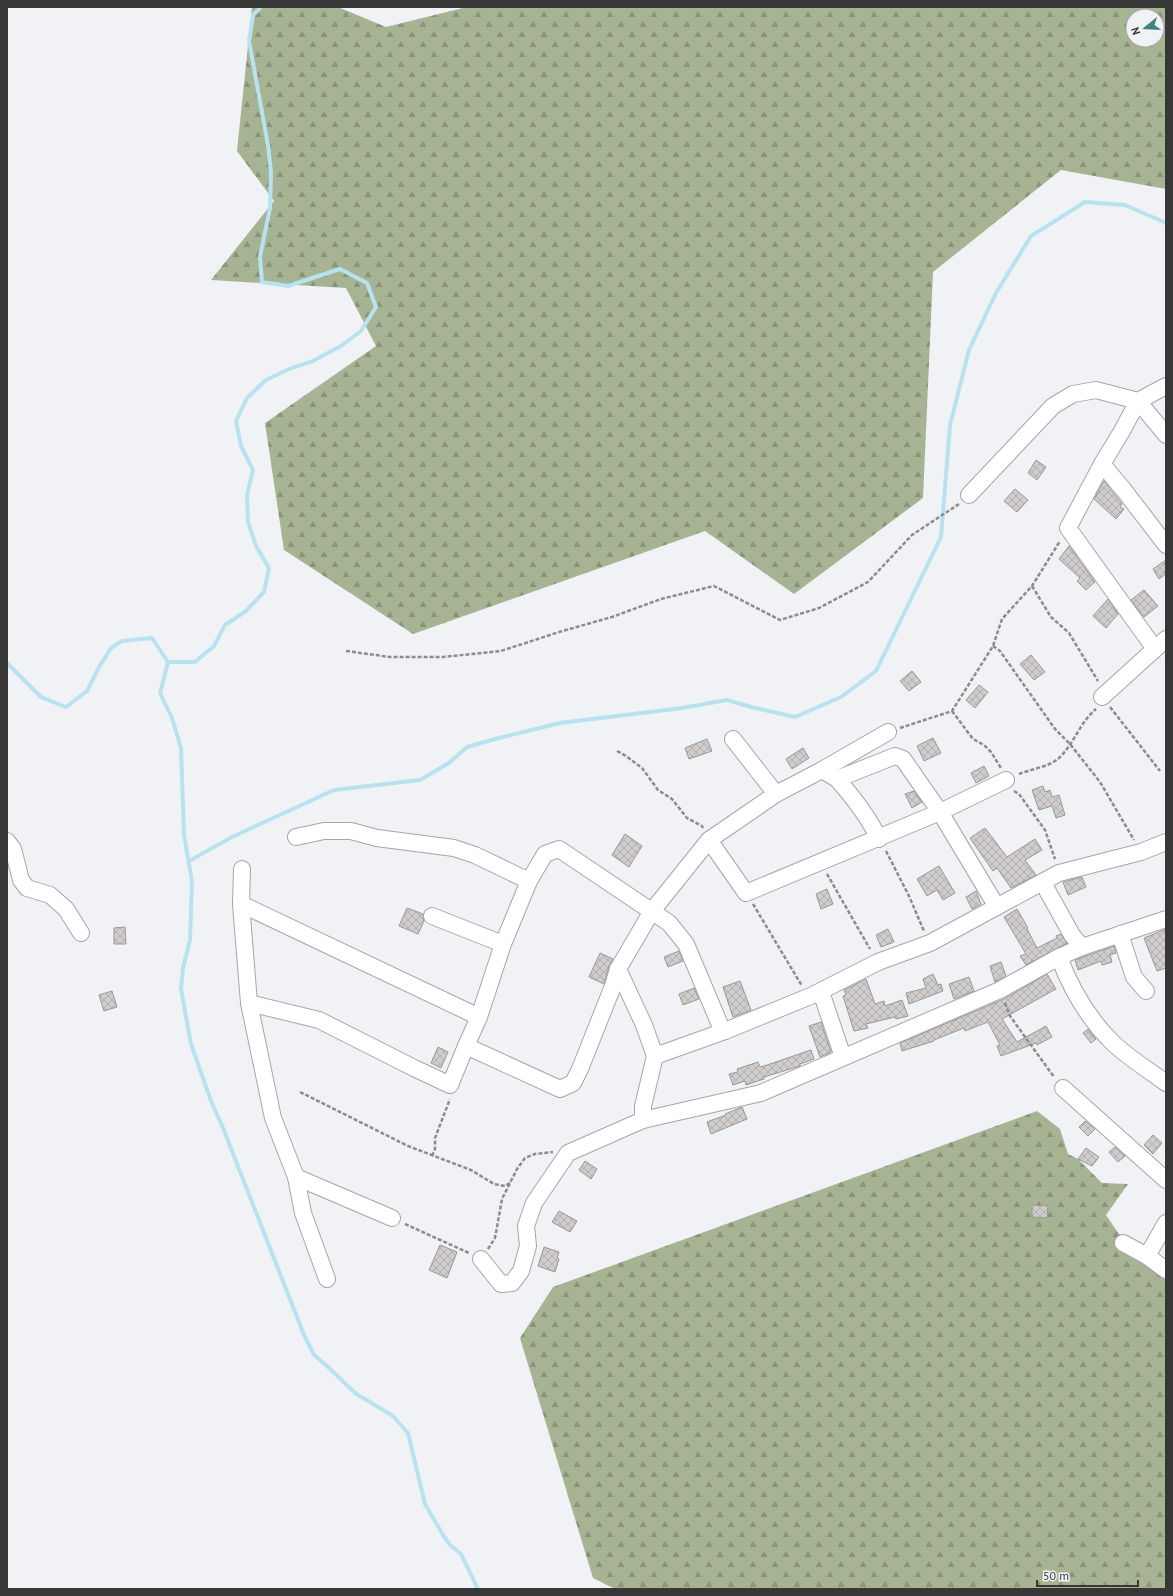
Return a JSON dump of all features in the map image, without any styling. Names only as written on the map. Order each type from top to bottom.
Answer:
[{"type":"street","points":[[1102,697],[1161,644],[1068,528],[1138,401],[1166,386]]},
{"type":"street","points":[[969,495],[1053,406],[1073,394],[1096,390],[1138,401],[1166,435]]},
{"type":"street","points":[[1102,464],[1166,545]]},
{"type":"street","points":[[466,1046],[560,1089],[573,1083],[583,1062],[613,986],[618,969],[652,911],[709,840],[776,794],[822,770],[888,732]]},
{"type":"street","points":[[733,739],[776,794]]},
{"type":"street","points":[[837,779],[895,756],[903,759],[940,812],[997,907]]},
{"type":"street","points":[[822,770],[837,779],[854,798],[871,823],[878,839]]},
{"type":"street","points":[[709,840],[746,893],[878,839],[940,812],[1006,780]]},
{"type":"street","points":[[296,837],[324,831],[351,831],[377,838],[454,848],[475,854],[529,881]]},
{"type":"street","points":[[7,841],[13,849],[21,880],[27,888],[50,895],[66,910],[81,933]]},
{"type":"street","points":[[655,1056],[725,1031],[817,993],[878,962],[930,943],[1059,873],[1141,852],[1166,842]]},
{"type":"street","points":[[249,1003],[319,1020],[450,1085],[479,1017],[503,944],[529,881],[545,854],[558,849],[669,923],[686,944],[720,1025],[725,1031]]},
{"type":"street","points":[[242,869],[241,904],[249,1003],[273,1118],[296,1177],[303,1213],[327,1279]]},
{"type":"street","points":[[1043,883],[1072,935],[1082,947]]},
{"type":"street","points":[[241,904],[479,1017]]},
{"type":"street","points":[[432,916],[503,944]]},
{"type":"street","points":[[481,1259],[501,1284],[512,1283],[521,1271],[528,1246],[526,1226],[534,1203],[568,1153],[643,1120],[761,1093],[1000,990],[1059,957],[1082,947],[1166,919]]},
{"type":"street","points":[[1120,934],[1134,977],[1146,991]]},
{"type":"street","points":[[1059,957],[1071,985],[1096,1024],[1113,1043],[1166,1084]]},
{"type":"street","points":[[618,969],[644,1025],[655,1056],[643,1106],[643,1120]]},
{"type":"street","points":[[817,993],[843,1057]]},
{"type":"street","points":[[1063,1088],[1166,1180]]},
{"type":"street","points":[[296,1177],[392,1218]]},
{"type":"street","points":[[1147,1256],[1166,1223]]},
{"type":"street","points":[[1123,1243],[1147,1256],[1166,1270]]},
{"type":"path","points":[[346,651],[390,656],[443,657],[501,651],[612,617],[661,599],[714,586],[780,620],[819,608],[868,582],[912,535],[954,508],[969,495]]},
{"type":"path","points":[[888,732],[952,711],[992,646],[1002,619],[1032,586],[1068,528]]},
{"type":"path","points":[[1006,780],[1058,758],[1070,744],[1091,713],[1100,705],[1103,690],[1069,633],[1051,618],[1032,586]]},
{"type":"path","points":[[992,646],[1000,651],[1055,729],[1070,744],[1100,782],[1141,852]]},
{"type":"path","points":[[1102,697],[1160,771]]},
{"type":"path","points":[[952,711],[973,739],[984,745],[991,752],[1011,788],[1019,794],[1045,830],[1059,873]]},
{"type":"path","points":[[616,751],[626,756],[642,768],[658,790],[672,799],[687,818],[702,826],[709,840]]},
{"type":"path","points":[[878,839],[910,896],[930,943]]},
{"type":"path","points":[[821,862],[878,962]]},
{"type":"path","points":[[746,893],[802,985],[817,993]]},
{"type":"path","points":[[1000,990],[1010,1016],[1063,1088]]},
{"type":"path","points":[[432,1156],[435,1149],[435,1138],[452,1093],[450,1085]]},
{"type":"path","points":[[300,1092],[368,1127],[432,1156],[472,1170],[494,1184],[505,1186],[510,1183]]},
{"type":"path","points":[[392,1218],[481,1259],[495,1238],[502,1199],[525,1158],[548,1151],[568,1153]]},
{"type":"green space","points":[[252,7],[338,7],[386,27],[467,7],[1166,7],[1166,189],[1061,170],[933,272],[923,498],[794,594],[705,531],[413,634],[284,550],[265,423],[376,346],[346,288],[211,280],[274,201],[237,151]]},
{"type":"green space","points":[[1037,1111],[1060,1129],[1068,1154],[1078,1159],[1102,1183],[1128,1184],[1106,1215],[1119,1234],[1143,1245],[1150,1265],[1166,1276],[1166,1589],[615,1589],[593,1578],[520,1338],[553,1287]]},
{"type":"building","points":[[1036,460],[1046,467],[1037,480],[1028,473]]},
{"type":"building","points":[[1104,481],[1122,504],[1120,507],[1124,509],[1116,519],[1094,499]]},
{"type":"building","points":[[1015,489],[1028,500],[1017,512],[1004,501]]},
{"type":"building","points":[[1069,546],[1095,582],[1086,590],[1077,581],[1080,578],[1059,559]]},
{"type":"building","points":[[1166,560],[1166,574],[1159,579],[1153,569]]},
{"type":"building","points":[[1144,590],[1158,606],[1144,617],[1131,600]]},
{"type":"building","points":[[1108,599],[1118,614],[1106,628],[1093,616]]},
{"type":"building","points":[[1031,655],[1045,672],[1034,680],[1020,664]]},
{"type":"building","points":[[912,671],[921,682],[909,691],[900,681]]},
{"type":"building","points":[[979,685],[988,692],[975,708],[966,700]]},
{"type":"building","points":[[933,738],[941,753],[924,761],[917,746]]},
{"type":"building","points":[[707,739],[712,751],[689,759],[685,748]]},
{"type":"building","points":[[803,748],[809,758],[792,769],[786,759]]},
{"type":"building","points":[[984,766],[989,776],[976,783],[971,773]]},
{"type":"building","points":[[1043,786],[1045,792],[1050,790],[1052,797],[1059,795],[1065,815],[1056,818],[1052,806],[1039,810],[1032,790]]},
{"type":"building","points":[[914,791],[922,802],[912,808],[905,794]]},
{"type":"building","points":[[985,828],[1007,857],[1035,839],[1042,850],[1025,860],[1036,875],[1011,888],[997,868],[993,871],[970,838]]},
{"type":"building","points":[[625,834],[642,846],[629,867],[612,855]]},
{"type":"building","points":[[939,866],[955,893],[943,900],[937,890],[927,896],[917,879]]},
{"type":"building","points":[[1082,877],[1086,887],[1068,895],[1063,882]]},
{"type":"building","points":[[827,889],[833,904],[821,909],[816,894]]},
{"type":"building","points":[[976,891],[981,904],[972,909],[966,897]]},
{"type":"building","points":[[407,908],[423,914],[424,921],[418,934],[399,926]]},
{"type":"building","points":[[1017,909],[1037,948],[1057,938],[1056,936],[1061,934],[1067,943],[1026,965],[1020,956],[1026,954],[1004,917]]},
{"type":"building","points":[[125,927],[126,944],[114,944],[114,928]]},
{"type":"building","points":[[888,929],[894,942],[881,947],[876,935]]},
{"type":"building","points":[[1166,929],[1166,968],[1157,971],[1144,938]]},
{"type":"building","points":[[1114,946],[1116,953],[1110,955],[1112,962],[1102,965],[1101,961],[1078,970],[1075,960]]},
{"type":"building","points":[[679,951],[683,961],[668,967],[664,957]]},
{"type":"building","points":[[600,953],[613,959],[609,966],[604,984],[589,977]]},
{"type":"building","points":[[1001,962],[1006,976],[995,982],[990,966]]},
{"type":"building","points":[[933,974],[938,985],[941,984],[943,991],[909,1004],[906,993],[926,988],[923,979]]},
{"type":"building","points":[[1047,974],[1056,989],[1002,1019],[1017,1042],[1046,1026],[1052,1037],[1037,1045],[1036,1043],[1001,1056],[997,1046],[1000,1045],[988,1022],[965,1031],[964,1028],[934,1041],[902,1051],[900,1043],[1004,999]]},
{"type":"building","points":[[969,977],[974,991],[954,999],[949,984]]},
{"type":"building","points":[[866,979],[875,1004],[884,1001],[885,1006],[902,1000],[908,1016],[896,1019],[895,1017],[866,1024],[868,1028],[854,1031],[843,996],[846,995],[844,990]]},
{"type":"building","points":[[740,981],[751,1010],[733,1017],[723,987]]},
{"type":"building","points":[[694,988],[699,999],[683,1005],[679,994]]},
{"type":"building","points":[[112,991],[117,1007],[104,1011],[99,995]]},
{"type":"building","points":[[821,1022],[831,1052],[820,1057],[809,1026]]},
{"type":"building","points":[[1088,1029],[1096,1039],[1091,1043],[1083,1033]]},
{"type":"building","points":[[438,1047],[448,1052],[441,1068],[431,1063]]},
{"type":"building","points":[[811,1050],[814,1059],[800,1064],[800,1066],[764,1077],[764,1079],[746,1085],[745,1081],[733,1085],[729,1074],[738,1072],[737,1069],[758,1062],[760,1067]]},
{"type":"building","points":[[742,1107],[747,1119],[711,1134],[707,1122]]},
{"type":"building","points":[[1085,1121],[1095,1129],[1088,1136],[1079,1127]]},
{"type":"building","points":[[1153,1135],[1162,1143],[1153,1154],[1144,1145]]},
{"type":"building","points":[[1115,1147],[1125,1156],[1118,1162],[1109,1152]]},
{"type":"building","points":[[1086,1148],[1099,1157],[1092,1166],[1078,1159]]},
{"type":"building","points":[[585,1161],[597,1169],[591,1179],[579,1170]]},
{"type":"building","points":[[1032,1205],[1048,1206],[1047,1218],[1032,1217]]},
{"type":"building","points":[[559,1211],[577,1221],[570,1232],[552,1222]]},
{"type":"building","points":[[440,1245],[457,1252],[447,1278],[429,1270]]},
{"type":"building","points":[[544,1247],[559,1252],[557,1258],[559,1259],[555,1272],[538,1266]]},
{"type":"waterway","points":[[168,662],[195,662],[214,646],[225,625],[246,611],[264,592],[269,568],[256,546],[248,522],[247,495],[253,470],[241,446],[236,421],[247,398],[266,380],[289,369],[313,361],[341,346],[361,331],[376,307],[367,283],[340,269],[288,286],[262,282],[260,257],[270,208],[271,172],[268,145],[249,41],[253,15],[261,7]]},
{"type":"waterway","points":[[189,861],[232,837],[334,790],[420,780],[449,763],[467,747],[495,739],[560,723],[682,708],[727,700],[795,717],[841,697],[876,671],[941,537],[950,425],[969,350],[996,293],[1031,236],[1085,202],[1125,205],[1166,223]]},
{"type":"waterway","points":[[7,663],[41,697],[66,707],[87,691],[111,648],[122,641],[152,638],[168,662],[160,693],[172,718],[181,748],[184,835],[192,881],[190,940],[183,968],[181,989],[191,1044],[211,1101],[304,1335],[314,1355],[355,1393],[393,1416],[408,1433],[425,1504],[450,1545],[461,1554],[478,1589]]}]
